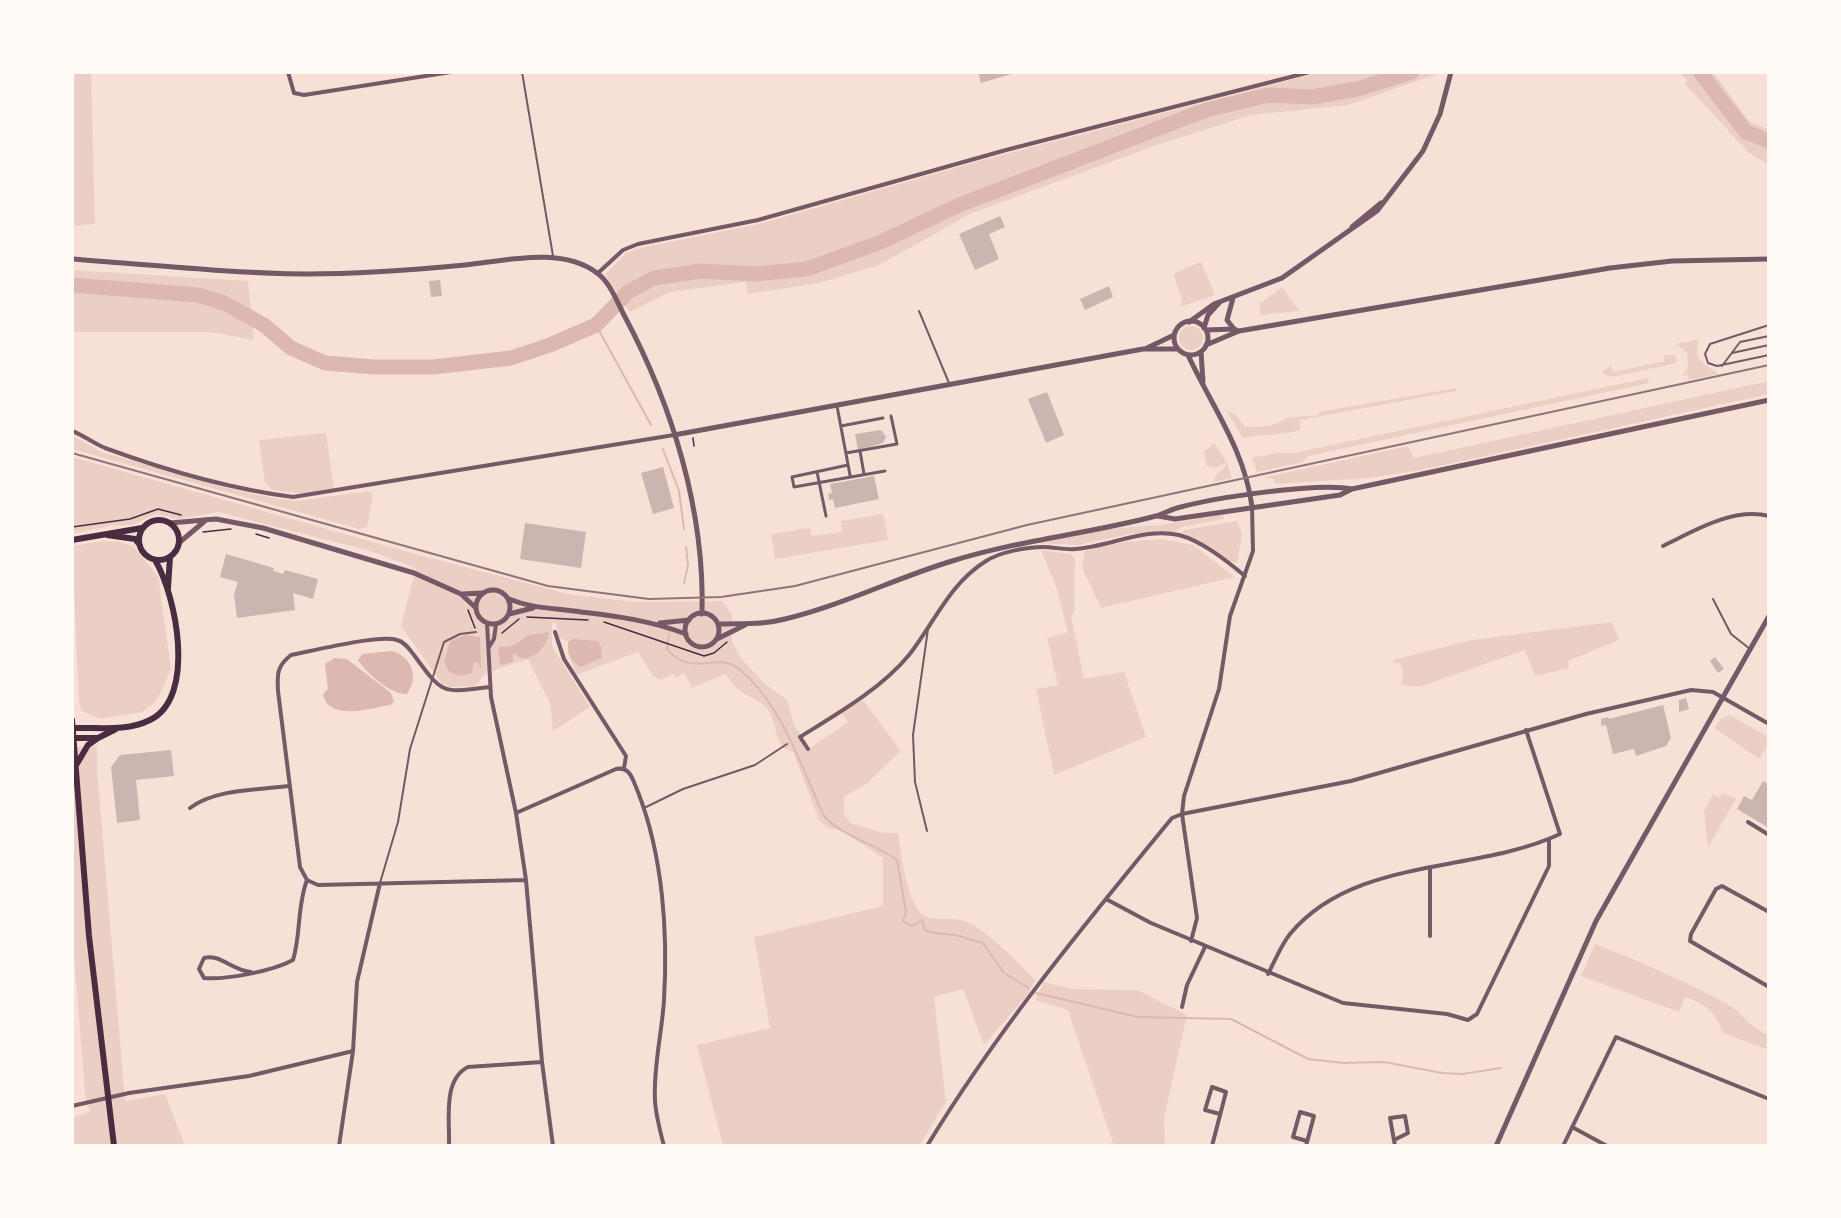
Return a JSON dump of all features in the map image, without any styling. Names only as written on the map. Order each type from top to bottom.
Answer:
[{"type":"main road","points":[[72,540],[112,531],[137,531],[154,521],[170,523],[178,531],[180,542],[170,558],[168,588],[178,649],[179,667],[174,691],[162,711],[151,720],[117,728],[72,728]]},
{"type":"main road","points":[[140,545],[144,527]]},
{"type":"main road","points":[[103,534],[135,539],[145,555],[155,560],[170,558]]},
{"type":"main road","points":[[155,560],[168,588]]},
{"type":"main road","points":[[72,720],[100,1047],[114,1146]]},
{"type":"main road","points":[[75,768],[88,745],[117,728]]},
{"type":"main road","points":[[73,738],[98,738]]},
{"type":"street","points":[[288,72],[294,93],[304,95],[451,72]]},
{"type":"street","points":[[598,273],[623,250],[638,244],[758,220],[1006,150],[1310,72]]},
{"type":"street","points":[[1143,349],[1174,335],[1179,326],[1220,302],[1282,278],[1351,229],[1372,208],[1383,202],[1406,175],[1426,145],[1440,114],[1451,73]]},
{"type":"street","points":[[72,259],[307,274],[393,272],[554,258],[572,262],[598,273],[610,289],[651,367],[687,470],[702,614]]},
{"type":"street","points":[[1189,322],[1205,329],[1237,330],[1621,266],[1680,261],[1769,259]]},
{"type":"street","points":[[1233,297],[1227,320],[1237,330]]},
{"type":"street","points":[[1206,345],[1205,329],[1208,315],[1220,302]]},
{"type":"street","points":[[1203,384],[1201,352],[1206,345],[1237,330]]},
{"type":"street","points":[[1174,335],[1178,349]]},
{"type":"street","points":[[72,430],[104,447],[173,469],[236,488],[293,497],[674,435],[1143,349],[1178,349],[1188,355],[1210,402],[1236,445],[1251,496],[1253,551],[1230,616],[1219,689],[1184,796],[1182,814],[1197,918],[1191,941]]},
{"type":"street","points":[[1188,355],[1201,352]]},
{"type":"street","points":[[718,624],[747,625],[783,620],[821,610],[953,560],[1057,535],[1156,516],[1178,508],[1320,488],[1352,489],[1769,400]]},
{"type":"street","points":[[837,404],[850,475]]},
{"type":"street","points":[[846,453],[897,444],[891,416]]},
{"type":"street","points":[[840,426],[883,418]]},
{"type":"street","points":[[860,451],[864,474]]},
{"type":"street","points":[[848,465],[792,477],[794,487],[850,475],[885,471]]},
{"type":"street","points":[[817,472],[826,516]]},
{"type":"street","points":[[1156,516],[1175,519],[1340,495],[1352,489]]},
{"type":"street","points":[[1663,546],[1724,518],[1761,514],[1769,516]]},
{"type":"street","points":[[180,542],[206,520]]},
{"type":"street","points":[[170,523],[235,520],[385,563],[461,594],[476,608],[479,617],[487,623],[496,624],[509,614],[534,608]]},
{"type":"street","points":[[808,749],[800,737],[892,673],[928,629],[942,603],[959,583],[987,560],[1043,547],[1077,549],[1139,536],[1178,535],[1201,546],[1245,576]]},
{"type":"street","points":[[461,594],[482,594],[497,590],[509,599],[534,608],[581,611],[658,623],[686,634],[691,643],[699,647],[709,646],[717,639],[747,625]]},
{"type":"street","points":[[476,608],[482,594]]},
{"type":"street","points":[[509,599],[509,614]]},
{"type":"street","points":[[658,623],[689,620],[702,614],[713,618],[718,624],[717,639]]},
{"type":"street","points":[[1496,1146],[1596,921],[1769,616]]},
{"type":"street","points":[[686,634],[689,620]]},
{"type":"street","points":[[487,623],[490,687],[516,813],[526,880],[553,1146]]},
{"type":"street","points":[[489,647],[495,635],[496,624]]},
{"type":"street","points":[[555,632],[564,659],[626,756],[624,768]]},
{"type":"street","points":[[490,687],[454,692],[440,688],[406,645],[396,639],[381,639],[291,655],[281,663],[277,682],[288,786],[300,867],[307,880],[318,885],[526,880]]},
{"type":"street","points":[[927,1146],[949,1110],[1036,987],[1172,818],[1182,814],[1351,781],[1526,730],[1691,690],[1708,691],[1769,724]]},
{"type":"street","points":[[1268,974],[1289,935],[1314,910],[1357,887],[1389,876],[1549,839],[1560,834],[1526,730]]},
{"type":"street","points":[[516,813],[616,769],[624,768],[630,772],[644,808],[654,849],[663,922],[664,998],[655,1100],[664,1146]]},
{"type":"street","points":[[190,808],[197,802],[228,794],[288,786]]},
{"type":"street","points":[[1748,822],[1769,835]]},
{"type":"street","points":[[1106,899],[1191,941],[1343,1003],[1390,1010],[1447,1014],[1468,1020],[1477,1014],[1549,866],[1549,839]]},
{"type":"street","points":[[1430,868],[1430,936]]},
{"type":"street","points":[[251,972],[238,971],[220,959],[210,956],[204,958],[199,969],[204,978],[214,979],[284,966],[293,960],[297,941],[300,898],[307,880]]},
{"type":"street","points":[[339,1146],[353,1051],[357,982],[380,883]]},
{"type":"street","points":[[1769,912],[1722,886],[1716,889],[1691,934],[1690,941],[1769,987]]},
{"type":"street","points":[[1182,1006],[1187,985],[1205,946]]},
{"type":"street","points":[[1563,1146],[1616,1037],[1769,1099]]},
{"type":"street","points":[[72,1106],[129,1093],[249,1076],[353,1051]]},
{"type":"street","points":[[449,1146],[451,1088],[459,1072],[468,1067],[543,1062]]},
{"type":"street","points":[[1212,1146],[1226,1092],[1212,1087],[1205,1110],[1220,1114]]},
{"type":"street","points":[[1300,1112],[1314,1116],[1306,1143],[1293,1137],[1300,1112]]},
{"type":"street","points":[[1394,1140],[1408,1133],[1405,1116],[1390,1118],[1395,1146]]},
{"type":"street","points":[[1572,1127],[1607,1146]]},
{"type":"lane","points":[[522,72],[554,258]]},
{"type":"lane","points":[[919,311],[949,384]]},
{"type":"lane","points":[[1769,325],[1749,329],[1710,344],[1706,348],[1708,363],[1722,366],[1769,355]]},
{"type":"lane","points":[[1722,366],[1740,342],[1769,336]]},
{"type":"lane","points":[[1732,353],[1769,345]]},
{"type":"lane","points":[[1713,599],[1731,634],[1750,650]]},
{"type":"lane","points":[[927,831],[915,782],[913,735],[928,629]]},
{"type":"lane","points":[[380,883],[398,822],[410,749],[444,642],[460,634],[476,632]]},
{"type":"lane","points":[[644,808],[683,789],[755,765],[787,744]]},
{"type":"path","points":[[72,527],[130,519],[158,509],[186,517],[189,522]]},
{"type":"path","points":[[193,529],[196,534],[234,530]]},
{"type":"path","points":[[252,533],[275,539]]},
{"type":"path","points":[[468,610],[476,632]]},
{"type":"path","points":[[495,635],[499,635],[521,618],[533,616],[555,620],[594,621]]},
{"type":"path","points":[[602,622],[704,656],[714,653],[733,639]]},
{"type":"shaded area","points":[[72,72],[91,72],[95,224],[72,226]]},
{"type":"shaded area","points":[[1321,72],[1443,72],[1348,105],[1251,115],[1157,145],[972,213],[879,265],[819,283],[748,294],[745,282],[670,292],[630,312],[605,275],[626,253],[640,248],[759,224],[990,158]]},
{"type":"shaded area","points":[[1677,72],[1713,72],[1749,121],[1769,130],[1769,165],[1749,153],[1685,84],[1687,79]]},
{"type":"shaded area","points":[[1201,262],[1215,295],[1180,307],[1182,300],[1174,275],[1178,271]]},
{"type":"shaded area","points":[[72,270],[248,281],[254,340],[211,332],[72,332]]},
{"type":"shaded area","points":[[1282,287],[1299,311],[1261,315],[1259,304]]},
{"type":"shaded area","points":[[1191,326],[1200,329],[1203,338],[1200,347],[1191,350],[1182,347],[1179,338],[1182,329]]},
{"type":"shaded area","points":[[1699,339],[1697,353],[1699,358],[1719,374],[1689,380],[1688,375],[1682,376],[1688,368],[1687,353],[1676,344]]},
{"type":"shaded area","points":[[1664,355],[1675,355],[1677,363],[1612,377],[1603,374],[1603,371],[1611,366],[1613,372],[1665,361]]},
{"type":"shaded area","points":[[1648,378],[1649,383],[1308,456],[1303,462],[1257,472],[1252,458],[1276,453],[1294,453]]},
{"type":"shaded area","points":[[1769,381],[1769,394],[1421,470],[1369,478],[1275,484],[1274,479],[1262,478],[1408,446],[1414,458]]},
{"type":"shaded area","points":[[1456,388],[1456,391],[1300,420],[1300,430],[1293,432],[1243,438],[1226,410],[1236,415],[1245,427],[1261,427],[1272,425],[1285,418],[1319,415],[1319,412]]},
{"type":"shaded area","points":[[326,433],[334,489],[307,494],[272,490],[265,482],[259,440]]},
{"type":"shaded area","points":[[72,435],[101,452],[235,490],[273,498],[297,501],[368,491],[373,495],[367,527],[360,529],[72,449]]},
{"type":"shaded area","points":[[1215,443],[1227,463],[1232,478],[1214,482],[1215,476],[1226,466],[1225,463],[1216,468],[1207,466],[1204,451]]},
{"type":"shaded area","points":[[72,457],[419,555],[568,594],[634,602],[722,601],[732,615],[732,642],[741,658],[766,685],[787,700],[794,725],[810,748],[848,722],[842,713],[863,700],[901,751],[867,783],[844,797],[844,813],[850,823],[883,833],[898,833],[906,880],[914,904],[920,912],[927,917],[964,921],[982,931],[1002,947],[1035,980],[1028,994],[984,1045],[963,989],[934,997],[946,1102],[919,1146],[723,1146],[697,1045],[770,1028],[754,937],[883,906],[883,858],[842,831],[829,828],[819,820],[793,752],[782,745],[771,716],[764,705],[736,688],[726,674],[692,688],[684,673],[675,678],[673,674],[661,680],[653,676],[638,652],[576,675],[568,653],[568,642],[558,637],[557,624],[552,623],[552,646],[590,707],[553,731],[550,703],[528,659],[486,673],[475,686],[451,687],[442,684],[401,626],[416,568],[367,550],[218,512],[177,519],[156,514],[132,525],[109,526],[72,534]]},
{"type":"shaded area","points":[[883,514],[888,540],[775,559],[771,534],[810,528],[812,536],[842,532],[841,521]]},
{"type":"shaded area","points":[[1223,515],[1224,519],[1182,527],[1175,532],[1130,534],[1077,545],[1036,543],[1106,529],[1160,525]]},
{"type":"shaded area","points":[[1237,521],[1242,534],[1237,563],[1225,559],[1182,533],[1184,530]]},
{"type":"shaded area","points":[[1162,539],[1193,545],[1235,577],[1101,608],[1082,568],[1085,551],[1124,542]]},
{"type":"shaded area","points":[[104,541],[121,542],[134,547],[158,576],[171,668],[162,691],[154,703],[142,712],[100,719],[82,711],[79,703],[72,546]]},
{"type":"shaded area","points":[[1041,550],[1070,554],[1075,558],[1074,614],[1071,615],[1084,679],[1124,672],[1146,737],[1054,775],[1036,689],[1058,685],[1047,638],[1068,632],[1057,589]]},
{"type":"shaded area","points":[[1612,622],[1619,640],[1568,661],[1569,668],[1535,676],[1525,650],[1419,687],[1401,685],[1403,671],[1400,663],[1395,663],[1393,660],[1472,640]]},
{"type":"shaded area","points":[[549,632],[544,646],[536,654],[521,658],[513,653],[513,662],[500,665],[498,647],[512,646],[529,635]]},
{"type":"shaded area","points":[[466,635],[480,637],[481,669],[478,662],[474,662],[472,673],[460,676],[449,672],[444,662],[450,641]]},
{"type":"shaded area","points":[[573,639],[598,641],[602,658],[580,667],[569,653],[568,642]]},
{"type":"shaded area","points":[[392,651],[404,658],[412,668],[413,681],[407,694],[387,687],[367,671],[358,660],[362,654]]},
{"type":"shaded area","points":[[334,658],[347,659],[391,693],[394,702],[390,705],[362,710],[341,711],[333,708],[327,703],[323,694],[328,689],[325,664]]},
{"type":"shaded area","points":[[1729,715],[1769,737],[1769,743],[1759,759],[1714,728],[1722,718]]},
{"type":"shaded area","points":[[97,746],[97,769],[125,1101],[165,1094],[185,1146],[72,1146],[72,1118],[90,1112],[85,1093],[72,929],[72,747]]},
{"type":"shaded area","points":[[1723,793],[1736,799],[1708,847],[1704,811],[1713,794],[1720,798]]},
{"type":"shaded area","points":[[1595,944],[1663,972],[1729,1005],[1751,1025],[1769,1035],[1769,1050],[1723,1033],[1714,1015],[1692,999],[1685,997],[1679,1012],[1581,976]]},
{"type":"shaded area","points":[[1044,982],[1071,989],[1138,990],[1187,1015],[1164,1118],[1165,1146],[1114,1146],[1068,1010],[1035,1000]]},
{"type":"building","points":[[978,72],[1015,72],[1015,73],[981,83]]},
{"type":"building","points":[[1000,216],[1005,227],[989,234],[999,259],[975,270],[959,234]]},
{"type":"building","points":[[440,280],[442,296],[431,297],[429,281]]},
{"type":"building","points":[[1109,286],[1113,297],[1085,310],[1080,299]]},
{"type":"building","points":[[1047,392],[1064,435],[1046,443],[1028,399]]},
{"type":"building","points":[[881,430],[886,437],[883,443],[858,450],[855,434]]},
{"type":"building","points":[[663,467],[674,508],[653,514],[641,473]]},
{"type":"building","points":[[874,476],[879,499],[835,508],[833,499],[829,500],[828,494],[832,493],[830,484]]},
{"type":"building","points":[[525,523],[586,532],[581,568],[520,559]]},
{"type":"building","points":[[226,554],[274,568],[273,571],[283,574],[285,570],[318,579],[313,599],[293,593],[295,610],[237,618],[234,594],[238,582],[220,577]]},
{"type":"building","points":[[1715,657],[1724,669],[1718,673],[1710,661]]},
{"type":"building","points":[[1686,698],[1689,709],[1679,712],[1679,700]]},
{"type":"building","points":[[1663,705],[1671,738],[1666,746],[1636,756],[1634,749],[1613,754],[1606,725],[1601,726],[1601,719]]},
{"type":"building","points":[[171,750],[174,776],[136,780],[140,820],[117,823],[111,767],[120,755]]},
{"type":"building","points":[[1763,781],[1769,785],[1769,828],[1737,809],[1744,796],[1752,800]]},
{"type":"waterway","points":[[72,285],[198,295],[224,303],[264,325],[291,348],[325,363],[374,367],[433,367],[511,358],[550,345],[596,325],[628,292],[654,278],[701,271],[755,274],[807,269],[881,242],[959,205],[1206,110],[1269,95],[1311,97],[1357,89],[1412,72]]},
{"type":"waterway","points":[[1700,72],[1746,132],[1769,141]]},
{"type":"waterway","points":[[596,325],[651,425]]},
{"type":"waterway","points":[[663,449],[679,491],[684,529]]},
{"type":"waterway","points":[[684,583],[688,565],[686,547]]},
{"type":"waterway","points":[[669,634],[667,649],[676,657],[694,664],[721,662],[730,664],[738,668],[762,693],[781,721],[826,818],[841,830],[897,860],[906,912],[903,921],[912,926],[922,920],[925,930],[929,932],[955,935],[983,943],[1004,973],[1029,988]]},
{"type":"waterway","points":[[1036,993],[1138,1017],[1231,1019],[1308,1059],[1344,1063],[1384,1062],[1442,1073],[1462,1074],[1501,1068]]},
{"type":"railway","points":[[72,453],[548,586],[649,599],[721,597],[795,586],[1027,525],[1769,365]]}]
